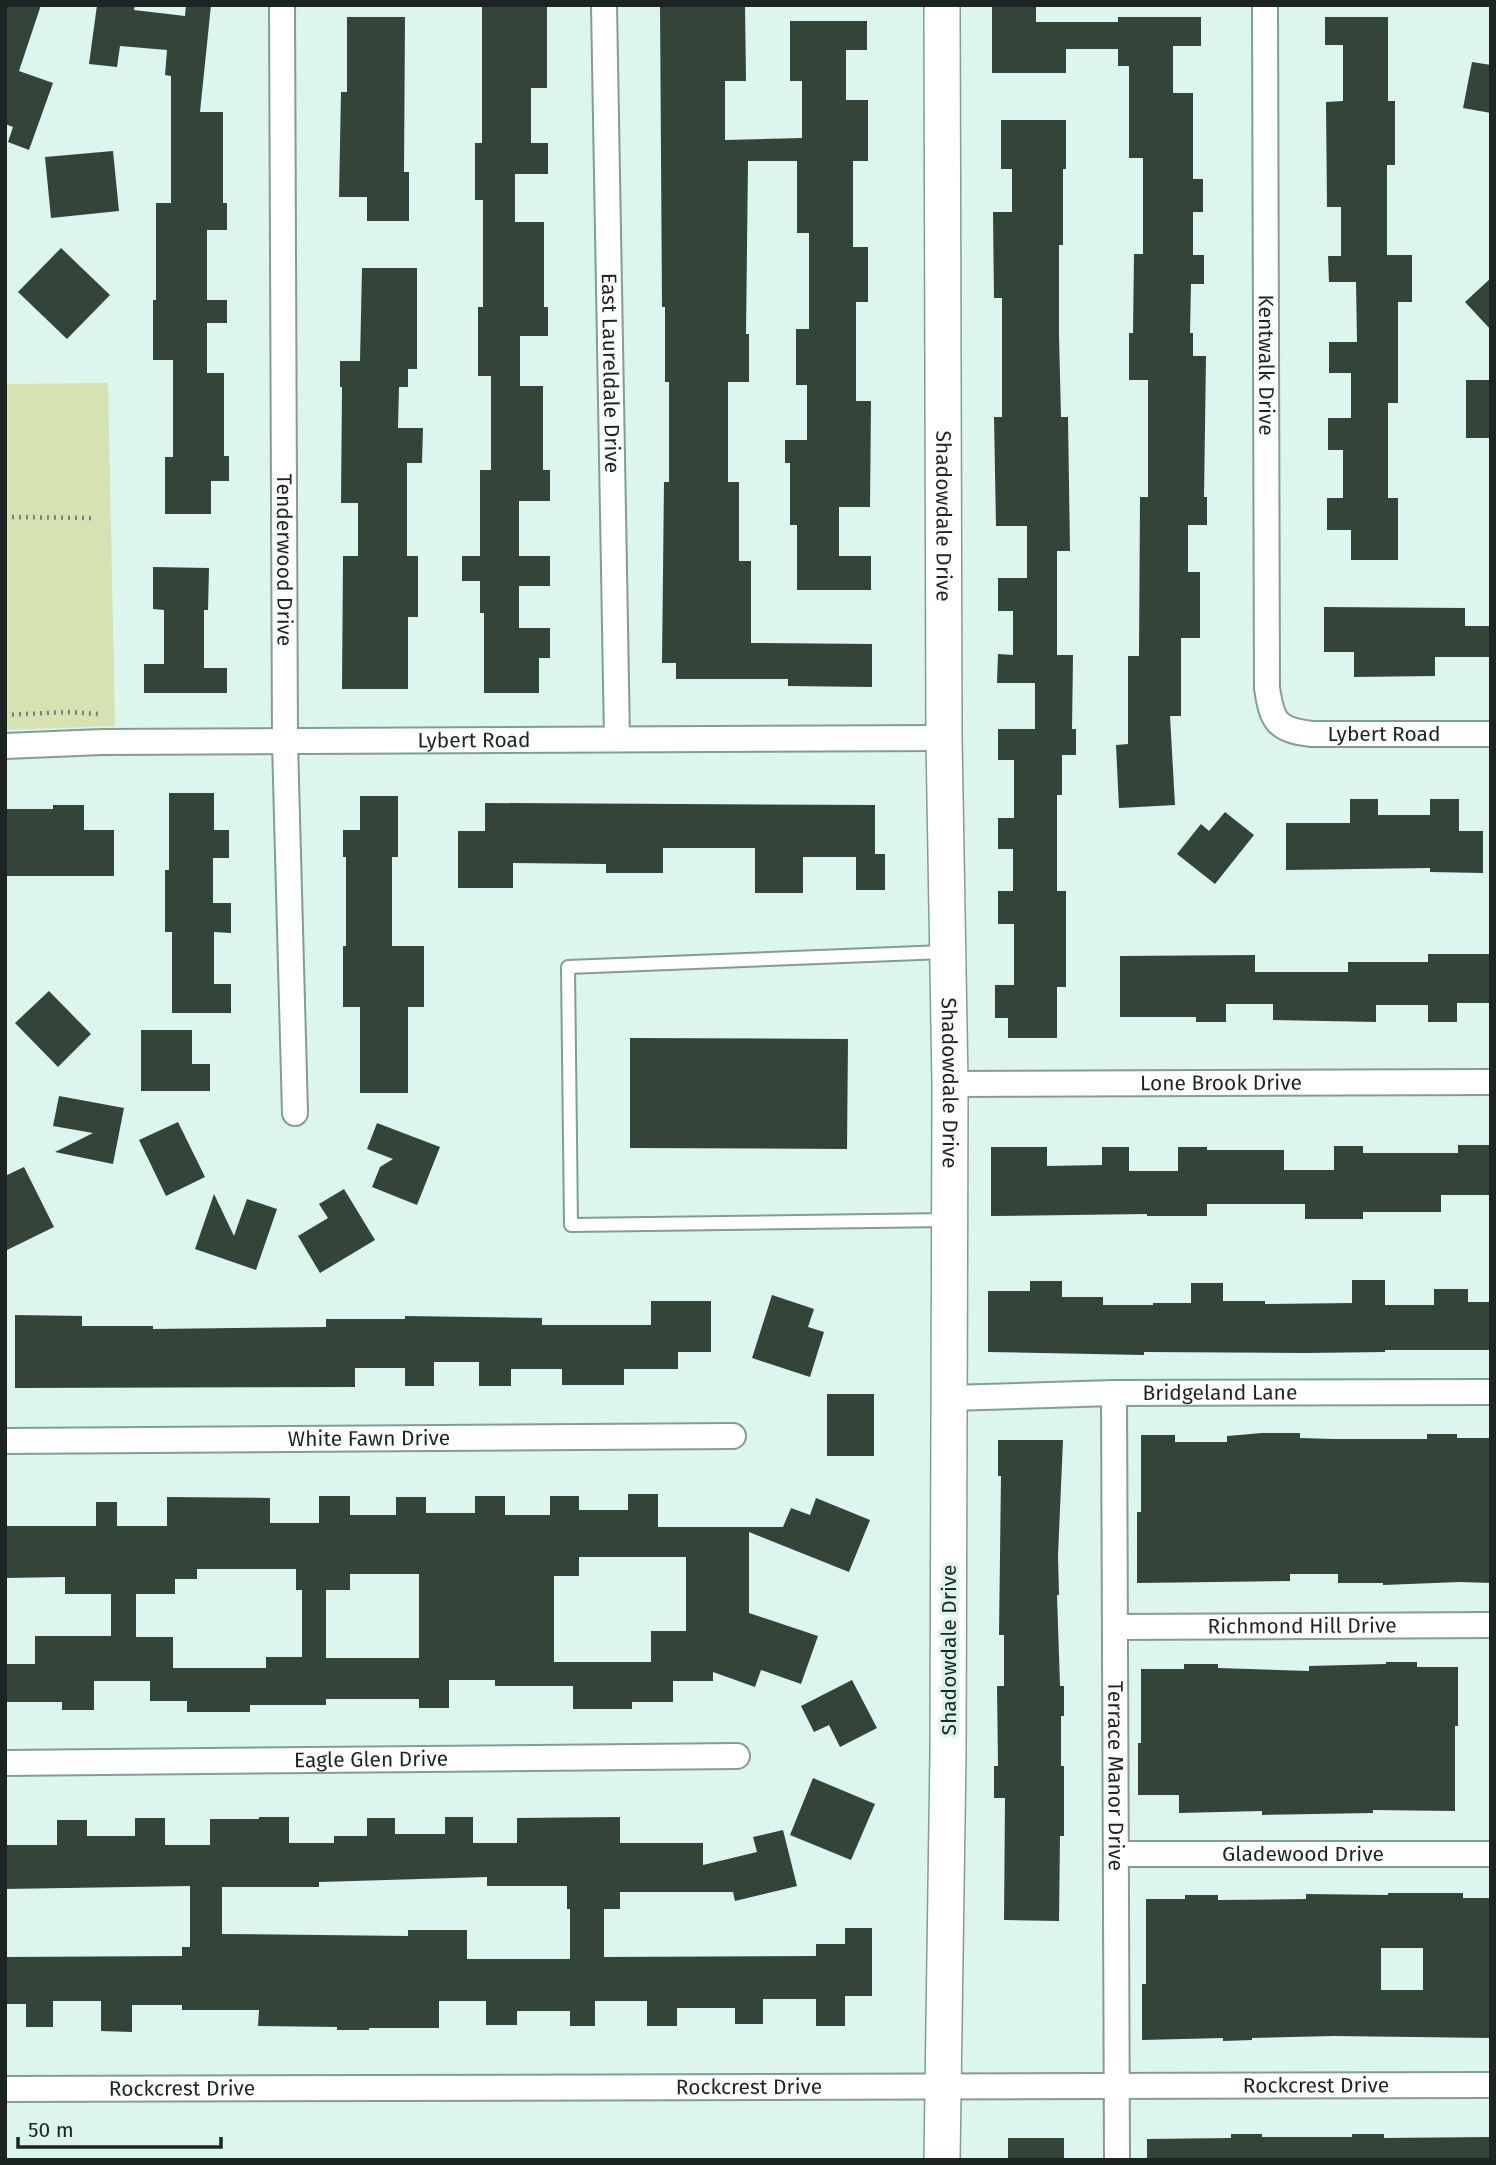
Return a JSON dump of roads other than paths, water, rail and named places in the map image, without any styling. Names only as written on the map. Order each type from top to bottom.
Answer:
[{"type":"street","name":"Tenderwood Drive","points":[[282,5],[285,743],[295,1113]]},
{"type":"street","name":"East Laureldale Drive","points":[[604,5],[617,739]]},
{"type":"street","name":"Shadowdale Drive","points":[[942,5],[944,738],[950,1084],[948,1753],[942,2160]]},
{"type":"street","name":"Kentwalk Drive","points":[[1265,5],[1267,688],[1270,712],[1279,724]]},
{"type":"street","name":"Lybert Road","points":[[1279,724],[1292,732],[1312,734],[1491,734]]},
{"type":"street","name":"Lybert Road","points":[[5,746],[102,743],[944,738]]},
{"type":"street","name":"Lone Brook Drive","points":[[950,1084],[1491,1082]]},
{"type":"street","name":"Bridgeland Lane","points":[[949,1398],[1114,1393],[1491,1392]]},
{"type":"street","name":"Terrace Manor Drive","points":[[1114,1393],[1117,2160]]},
{"type":"street","name":"White Fawn Drive","points":[[5,1441],[733,1436]]},
{"type":"street","name":"Richmond Hill Drive","points":[[1115,1628],[1491,1625]]},
{"type":"street","name":"Eagle Glen Drive","points":[[5,1763],[737,1756]]},
{"type":"street","name":"Gladewood Drive","points":[[1116,1854],[1491,1854]]},
{"type":"street","name":"Rockcrest Drive","points":[[5,2089],[1491,2085]]},
{"type":"lane","points":[[948,952],[568,967],[571,1225],[950,1220]]}]
